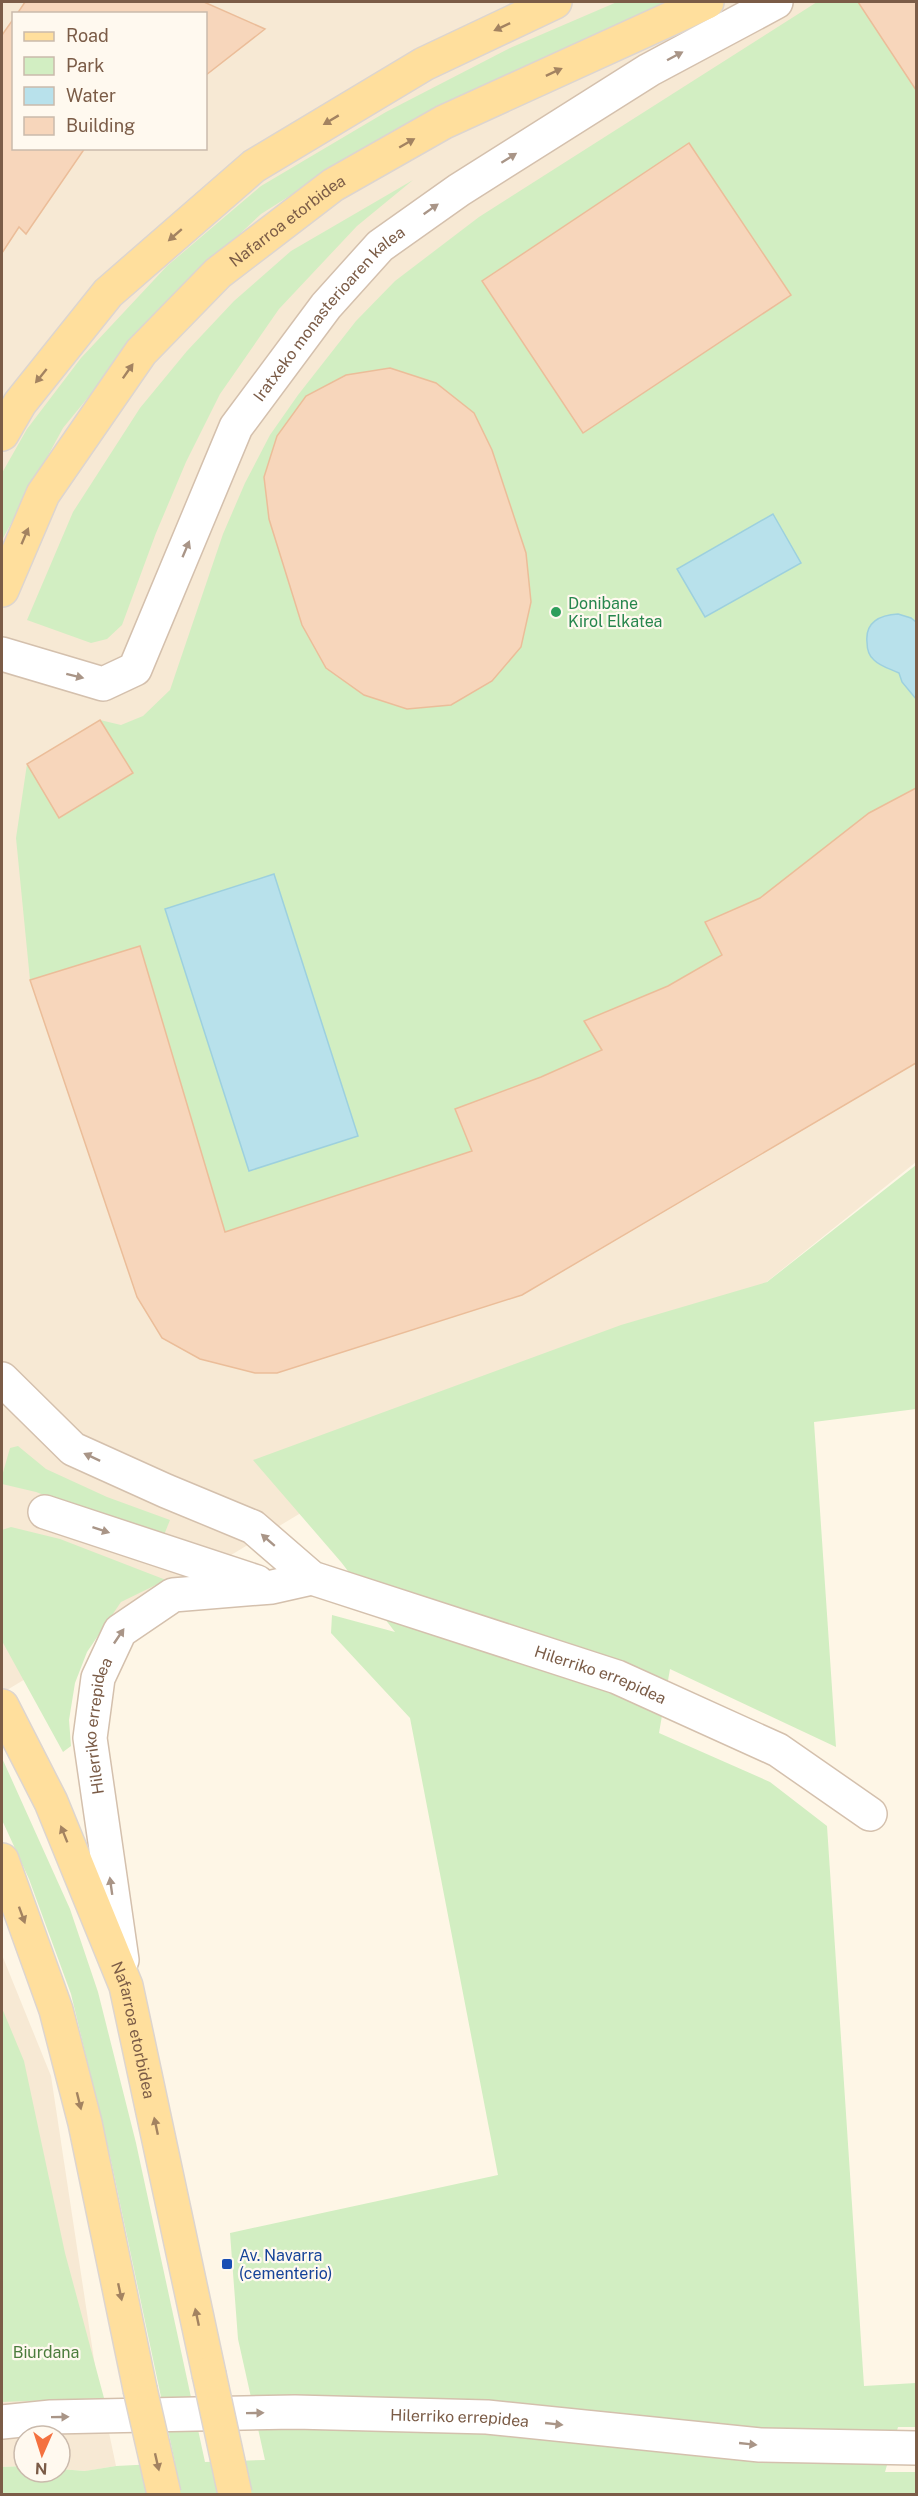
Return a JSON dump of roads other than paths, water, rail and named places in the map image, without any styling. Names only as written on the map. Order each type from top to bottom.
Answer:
[{"type":"main road","points":[[2,434],[20,403],[108,293],[254,166],[424,64],[555,2]]},
{"type":"main road","name":"Nafarroa etorbidea","points":[[2,590],[43,494],[141,352],[218,273],[333,185],[444,122],[707,2]]},
{"type":"main road","name":"Nafarroa etorbidea","points":[[2,1706],[51,1802],[126,1986],[235,2494]]},
{"type":"main road","points":[[2,1860],[56,2010],[85,2123],[164,2494]]},
{"type":"street","name":"Iratxeko monasterioaren kalea","points":[[10,657],[103,684],[135,669],[236,428],[326,306],[380,246],[459,190],[649,70],[776,2]]},
{"type":"street","name":"Hilerriko errepidea","points":[[2,1379],[73,1449],[253,1527],[312,1578],[617,1677],[778,1750],[870,1814]]},
{"type":"street","points":[[45,1512],[272,1587]]},
{"type":"street","name":"Hilerriko errepidea","points":[[126,1986],[90,1738],[98,1678],[120,1631],[173,1595],[272,1587],[312,1578]]},
{"type":"street","name":"Hilerriko errepidea","points":[[2,2422],[51,2417],[295,2412],[487,2416],[760,2445],[916,2448]]},
{"type":"water","points":[[773,514],[801,563],[705,617],[677,569]]},
{"type":"water","points":[[898,614],[916,622],[916,699],[902,682],[899,673],[877,662],[868,650],[867,635],[871,625],[880,618]]},
{"type":"water","points":[[274,874],[358,1136],[249,1171],[165,909]]},
{"type":"place","name":"Donibane Kirol Elkatea","points":[[556,612]]},
{"type":"place","name":"Av. Navarra (cementerio)","points":[[227,2264]]},
{"type":"park label","name":"Biurdana","points":[[46,2352]]}]
